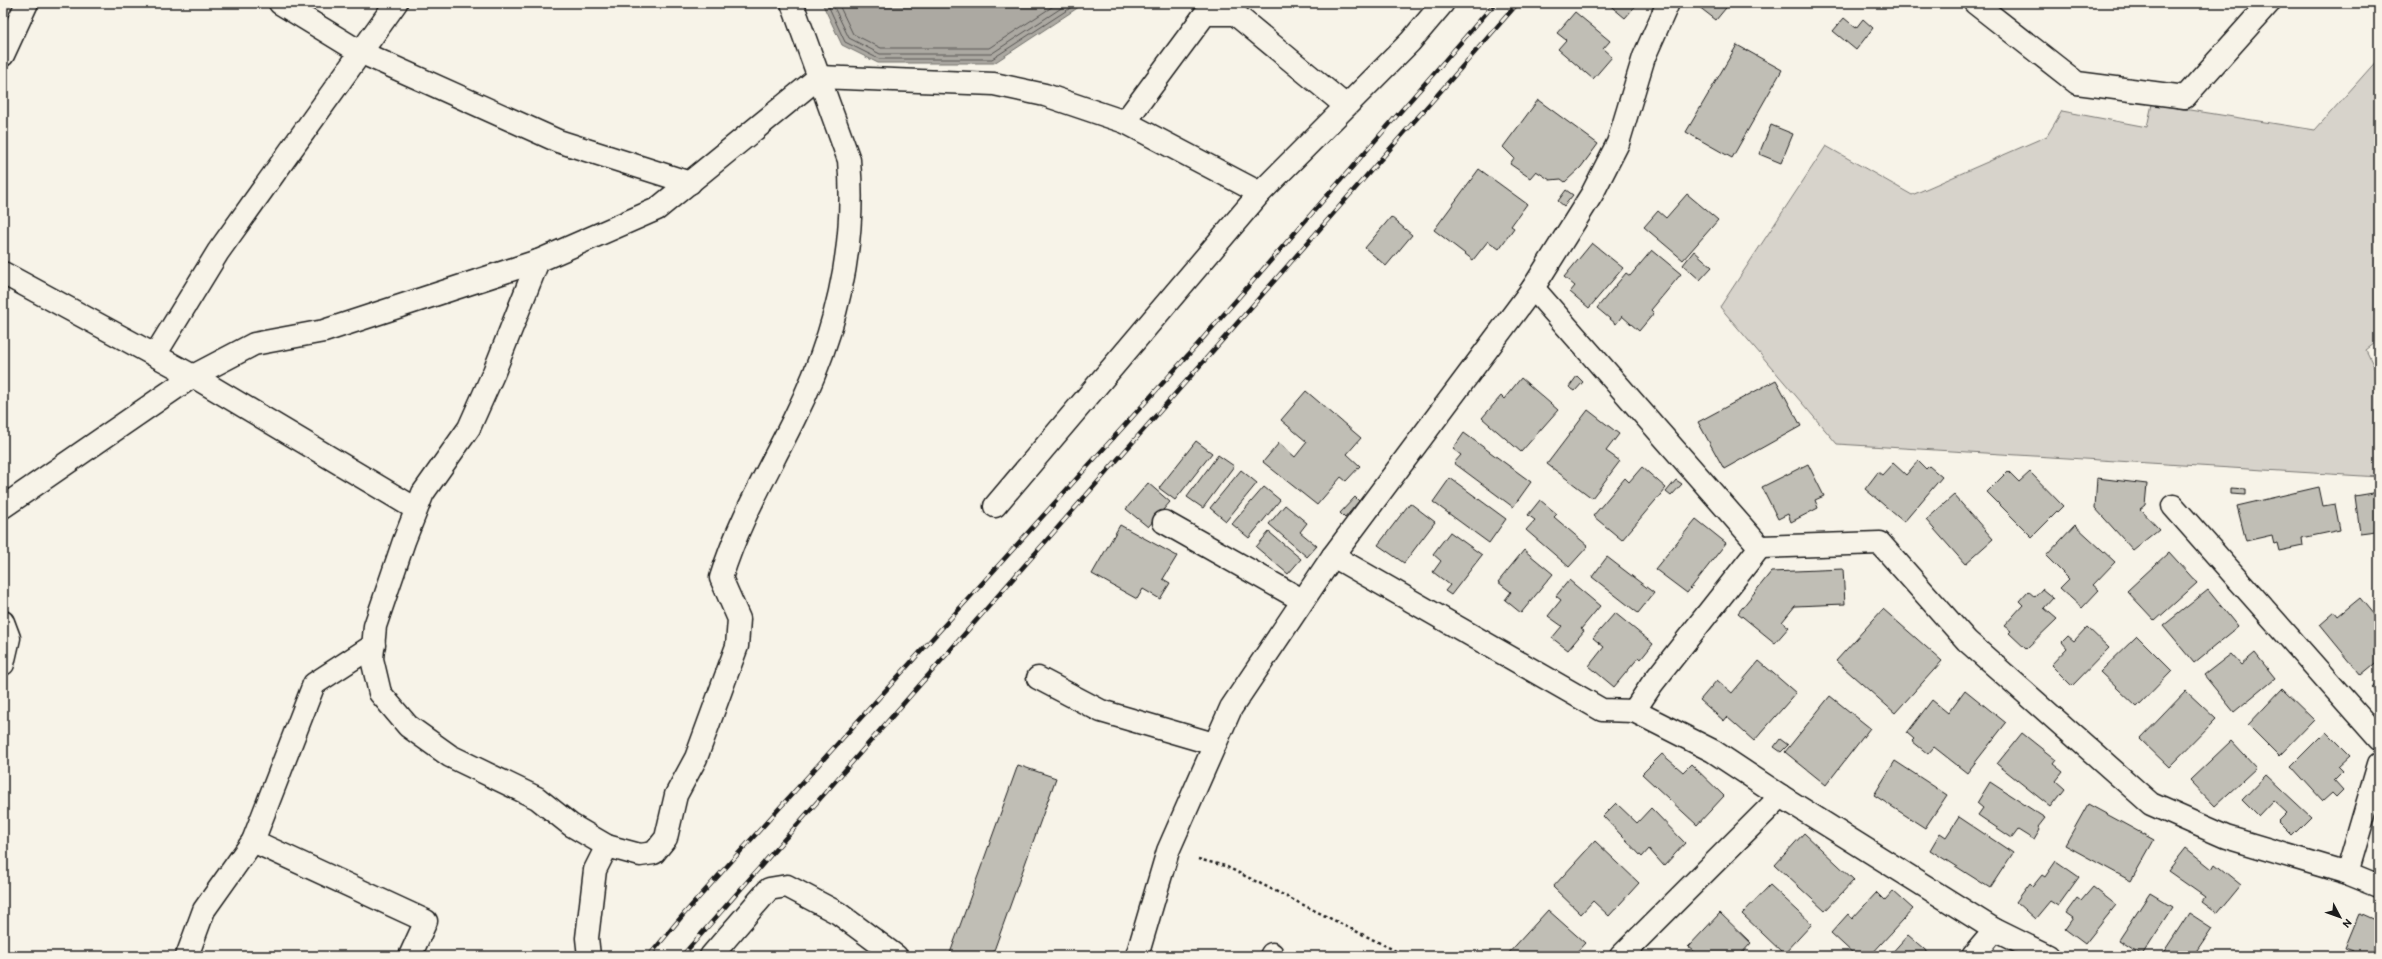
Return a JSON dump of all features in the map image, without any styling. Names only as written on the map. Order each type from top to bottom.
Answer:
[{"type":"street","points":[[3,56],[26,3]]},
{"type":"street","points":[[280,3],[360,52],[558,140],[690,182]]},
{"type":"street","points":[[155,355],[218,252],[396,3]]},
{"type":"street","points":[[538,261],[494,372],[469,428],[423,493],[375,626],[372,659],[380,693],[408,726],[450,756],[537,798],[571,825],[607,846],[640,855],[654,853],[666,838],[676,795],[696,758],[737,646],[739,619],[721,578],[732,543],[795,417],[825,349],[846,270],[851,185],[849,160],[792,3]]},
{"type":"street","points":[[995,506],[1260,193],[1410,42],[1443,3]]},
{"type":"street","points":[[1137,956],[1168,852],[1231,708],[1302,600],[1333,556],[1533,288],[1592,194],[1618,143],[1644,57],[1668,3]]},
{"type":"street","points":[[1975,3],[2078,83],[2185,97],[2269,3]]},
{"type":"street","points":[[1125,122],[1205,14],[1236,14],[1346,106]]},
{"type":"street","points":[[3,508],[193,376],[254,344],[324,331],[538,261],[657,209],[819,77],[994,84],[1045,95],[1125,122],[1260,193]]},
{"type":"street","points":[[3,273],[193,376],[416,510]]},
{"type":"street","points":[[1533,288],[1760,547]]},
{"type":"street","points":[[2173,506],[2379,739]]},
{"type":"street","points":[[1164,522],[1302,600]]},
{"type":"street","points":[[1634,711],[1652,684],[1760,547],[1880,543],[1967,641],[2151,804],[2226,837],[2347,873],[2379,886]]},
{"type":"street","points":[[1333,556],[1602,710],[1634,711],[1713,751],[1781,796],[1995,930],[2048,956]]},
{"type":"street","points":[[3,622],[9,638],[3,664]]},
{"type":"street","points":[[187,956],[204,910],[253,841],[314,684],[374,645]]},
{"type":"street","points":[[1038,678],[1101,711],[1214,744]]},
{"type":"street","points":[[2347,873],[2379,764]]},
{"type":"street","points":[[1621,956],[1781,796]]},
{"type":"street","points":[[253,841],[426,921],[410,956]]},
{"type":"street","points":[[590,956],[587,938],[595,870],[607,846]]},
{"type":"street","points":[[711,956],[769,889],[787,886],[838,913],[896,956]]},
{"type":"street","points":[[1973,956],[1995,930]]},
{"type":"path","points":[[1168,852],[1226,866],[1406,956]]},
{"type":"shaded area","points":[[2379,58],[2379,340],[2366,350],[2379,377],[2379,477],[1837,444],[1720,307],[1826,146],[1912,195],[2047,136],[2062,111],[2147,127],[2152,104],[2315,130]]},
{"type":"water","points":[[822,3],[1085,3],[994,63],[878,63],[842,45]]},
{"type":"building","points":[[1607,3],[1638,3],[1625,18]]},
{"type":"building","points":[[1694,3],[1730,3],[1716,20]]},
{"type":"building","points":[[1575,12],[1610,41],[1603,49],[1612,57],[1593,79],[1558,49],[1566,40],[1557,33]]},
{"type":"building","points":[[1844,18],[1856,28],[1863,19],[1873,28],[1856,50],[1833,31]]},
{"type":"building","points":[[1737,45],[1782,70],[1732,158],[1686,132]]},
{"type":"building","points":[[1538,100],[1598,144],[1581,167],[1565,182],[1561,179],[1550,180],[1536,171],[1530,178],[1510,164],[1514,158],[1503,147]]},
{"type":"building","points":[[1771,125],[1793,134],[1781,163],[1759,154]]},
{"type":"building","points":[[1479,169],[1527,204],[1511,226],[1514,228],[1499,249],[1488,241],[1473,260],[1434,230]]},
{"type":"building","points":[[1566,190],[1573,195],[1564,206],[1558,201]]},
{"type":"building","points":[[1687,194],[1718,220],[1683,260],[1644,227],[1658,211],[1666,218]]},
{"type":"building","points":[[1391,217],[1412,235],[1386,266],[1365,248]]},
{"type":"building","points":[[1592,243],[1623,268],[1589,308],[1570,292],[1575,286],[1564,277]]},
{"type":"building","points":[[1652,250],[1681,274],[1651,310],[1654,313],[1639,331],[1622,316],[1616,324],[1597,308],[1626,273],[1630,276]]},
{"type":"building","points":[[1694,251],[1712,267],[1700,280],[1683,265]]},
{"type":"building","points":[[1577,376],[1583,382],[1575,391],[1569,387]]},
{"type":"building","points":[[1521,378],[1558,410],[1521,452],[1482,418],[1501,396],[1504,399]]},
{"type":"building","points":[[1776,380],[1801,426],[1724,469],[1698,422]]},
{"type":"building","points":[[1306,391],[1361,438],[1347,454],[1360,466],[1346,481],[1341,477],[1317,505],[1263,462],[1279,443],[1295,457],[1307,442],[1281,420]]},
{"type":"building","points":[[1588,410],[1619,434],[1606,451],[1620,461],[1592,498],[1547,464]]},
{"type":"building","points":[[1464,433],[1531,482],[1513,507],[1454,463],[1461,455],[1453,449]]},
{"type":"building","points":[[1196,441],[1212,453],[1175,500],[1159,488]]},
{"type":"building","points":[[1218,455],[1234,466],[1203,508],[1187,497]]},
{"type":"building","points":[[1918,461],[1926,469],[1929,466],[1942,477],[1904,522],[1865,489],[1878,472],[1882,475],[1893,463],[1906,475]]},
{"type":"building","points":[[1808,464],[1824,496],[1815,500],[1818,508],[1791,522],[1788,514],[1778,519],[1762,487]]},
{"type":"building","points":[[1642,467],[1666,488],[1622,540],[1593,516],[1625,478],[1629,482]]},
{"type":"building","points":[[1241,470],[1257,483],[1226,521],[1210,508]]},
{"type":"building","points":[[2008,471],[2019,482],[2030,472],[2063,506],[2032,537],[1987,492]]},
{"type":"building","points":[[1450,478],[1506,519],[1489,543],[1433,502]]},
{"type":"building","points":[[2097,478],[2147,484],[2145,505],[2140,509],[2159,529],[2133,550],[2095,508]]},
{"type":"building","points":[[1676,480],[1682,484],[1671,496],[1666,492]]},
{"type":"building","points":[[1148,483],[1170,502],[1148,527],[1126,509]]},
{"type":"building","points":[[1264,487],[1280,500],[1249,538],[1232,524]]},
{"type":"building","points":[[2319,487],[2323,506],[2335,504],[2340,530],[2302,538],[2303,546],[2279,551],[2277,543],[2274,544],[2272,535],[2246,541],[2237,506]]},
{"type":"building","points":[[2231,488],[2246,489],[2246,495],[2231,494]]},
{"type":"building","points":[[2379,492],[2379,550],[2376,531],[2360,533],[2355,496]]},
{"type":"building","points":[[1954,495],[1993,539],[1965,564],[1926,520]]},
{"type":"building","points":[[1355,497],[1359,501],[1345,518],[1340,513]]},
{"type":"building","points":[[1540,500],[1557,514],[1554,517],[1588,546],[1569,567],[1526,530],[1535,520],[1528,515]]},
{"type":"building","points":[[1410,503],[1435,522],[1404,563],[1378,545]]},
{"type":"building","points":[[1285,505],[1307,523],[1300,532],[1317,546],[1307,557],[1269,524]]},
{"type":"building","points":[[1696,519],[1726,543],[1687,593],[1655,569]]},
{"type":"building","points":[[1120,525],[1177,556],[1163,579],[1170,583],[1160,599],[1143,589],[1137,599],[1092,574]]},
{"type":"building","points":[[2075,525],[2115,562],[2093,585],[2099,590],[2082,608],[2060,588],[2069,579],[2046,556]]},
{"type":"building","points":[[1269,532],[1301,559],[1288,574],[1256,547]]},
{"type":"building","points":[[1450,532],[1482,555],[1451,595],[1445,591],[1450,585],[1433,572],[1441,561],[1433,554]]},
{"type":"building","points":[[1524,550],[1553,574],[1521,613],[1505,600],[1511,592],[1498,582]]},
{"type":"building","points":[[2169,552],[2197,583],[2155,621],[2127,591]]},
{"type":"building","points":[[1607,557],[1654,593],[1638,613],[1592,577]]},
{"type":"building","points":[[1843,569],[1845,604],[1795,606],[1782,622],[1789,627],[1775,643],[1738,613],[1771,572]]},
{"type":"building","points":[[1569,580],[1600,606],[1581,629],[1584,631],[1568,650],[1552,638],[1562,626],[1548,616],[1561,600],[1556,596]]},
{"type":"building","points":[[2042,589],[2053,598],[2044,608],[2057,619],[2026,649],[2009,633],[2011,631],[2004,626],[2023,605],[2019,601],[2028,591],[2035,597]]},
{"type":"building","points":[[2208,590],[2238,627],[2194,663],[2163,626]]},
{"type":"building","points":[[2360,598],[2379,621],[2379,660],[2361,675],[2320,625],[2335,612],[2338,616]]},
{"type":"building","points":[[1883,609],[1942,661],[1895,713],[1836,661]]},
{"type":"building","points":[[1615,613],[1653,644],[1641,659],[1639,657],[1614,687],[1589,666],[1604,647],[1593,638]]},
{"type":"building","points":[[2087,627],[2109,648],[2072,686],[2051,665],[2067,648],[2062,642],[2068,636],[2074,641]]},
{"type":"building","points":[[2137,636],[2172,671],[2137,707],[2100,672]]},
{"type":"building","points":[[2255,653],[2275,678],[2234,712],[2204,675],[2231,654],[2241,665]]},
{"type":"building","points":[[1759,661],[1796,693],[1754,741],[1727,717],[1724,721],[1700,700],[1717,680],[1732,693]]},
{"type":"building","points":[[2379,680],[2379,694],[2372,688]]},
{"type":"building","points":[[2282,689],[2314,720],[2279,756],[2248,725]]},
{"type":"building","points":[[1965,690],[2006,723],[1967,773],[1934,747],[1928,754],[1912,741],[1914,739],[1907,733],[1932,700],[1948,713]]},
{"type":"building","points":[[2186,691],[2216,719],[2169,767],[2140,739]]},
{"type":"building","points":[[1830,696],[1870,728],[1826,785],[1785,752]]},
{"type":"building","points":[[2326,731],[2350,755],[2338,766],[2343,771],[2334,780],[2343,790],[2336,797],[2332,793],[2323,801],[2291,766]]},
{"type":"building","points":[[2022,733],[2056,760],[2053,764],[2063,772],[2056,781],[2065,789],[2051,807],[1997,764]]},
{"type":"building","points":[[1780,739],[1788,745],[1781,752],[1774,747]]},
{"type":"building","points":[[2231,741],[2256,768],[2215,806],[2190,780]]},
{"type":"building","points":[[1662,754],[1683,772],[1691,764],[1724,796],[1697,825],[1642,774]]},
{"type":"building","points":[[1895,761],[1947,795],[1925,828],[1874,795]]},
{"type":"building","points":[[1018,765],[1056,778],[992,956],[949,956]]},
{"type":"building","points":[[2266,775],[2311,817],[2292,836],[2278,822],[2287,813],[2273,800],[2258,816],[2242,800]]},
{"type":"building","points":[[1990,782],[2045,818],[2038,827],[2040,830],[2034,840],[2018,830],[2012,838],[1978,815],[1983,808],[1977,803]]},
{"type":"building","points":[[1616,803],[1637,823],[1651,808],[1685,843],[1664,866],[1649,849],[1642,857],[1603,816]]},
{"type":"building","points":[[2088,804],[2154,840],[2131,881],[2065,845]]},
{"type":"building","points":[[1959,817],[2013,853],[1990,888],[1930,850],[1940,833],[1946,837]]},
{"type":"building","points":[[1804,833],[1854,880],[1825,911],[1775,865]]},
{"type":"building","points":[[1595,841],[1639,883],[1609,916],[1593,901],[1581,914],[1553,887]]},
{"type":"building","points":[[2186,848],[2212,869],[2215,864],[2241,885],[2218,913],[2202,901],[2205,897],[2168,871]]},
{"type":"building","points":[[2056,861],[2079,877],[2058,906],[2050,901],[2035,919],[2016,902],[2030,883],[2033,886],[2042,875],[2045,877]]},
{"type":"building","points":[[1770,885],[1812,924],[1784,954],[1742,914]]},
{"type":"building","points":[[2093,887],[2116,905],[2085,944],[2065,929],[2073,918],[2066,913],[2077,898],[2081,901]]},
{"type":"building","points":[[1893,891],[1913,909],[1870,956],[1856,956],[1831,933],[1848,914],[1852,919],[1877,892],[1885,900]]},
{"type":"building","points":[[2150,893],[2173,907],[2142,955],[2119,940]]},
{"type":"building","points":[[1548,910],[1585,943],[1573,956],[1506,956]]},
{"type":"building","points":[[1720,913],[1751,943],[1741,954],[1743,956],[1699,956],[1688,947]]},
{"type":"building","points":[[2189,913],[2212,928],[2193,956],[2161,956]]},
{"type":"building","points":[[2359,914],[2379,923],[2379,956],[2351,956],[2353,951],[2345,948]]},
{"type":"building","points":[[1908,935],[1932,956],[1889,956]]},
{"type":"railway","points":[[649,956],[683,915],[1198,344],[1495,3]]},
{"type":"railway","points":[[682,956],[1518,3]]}]
